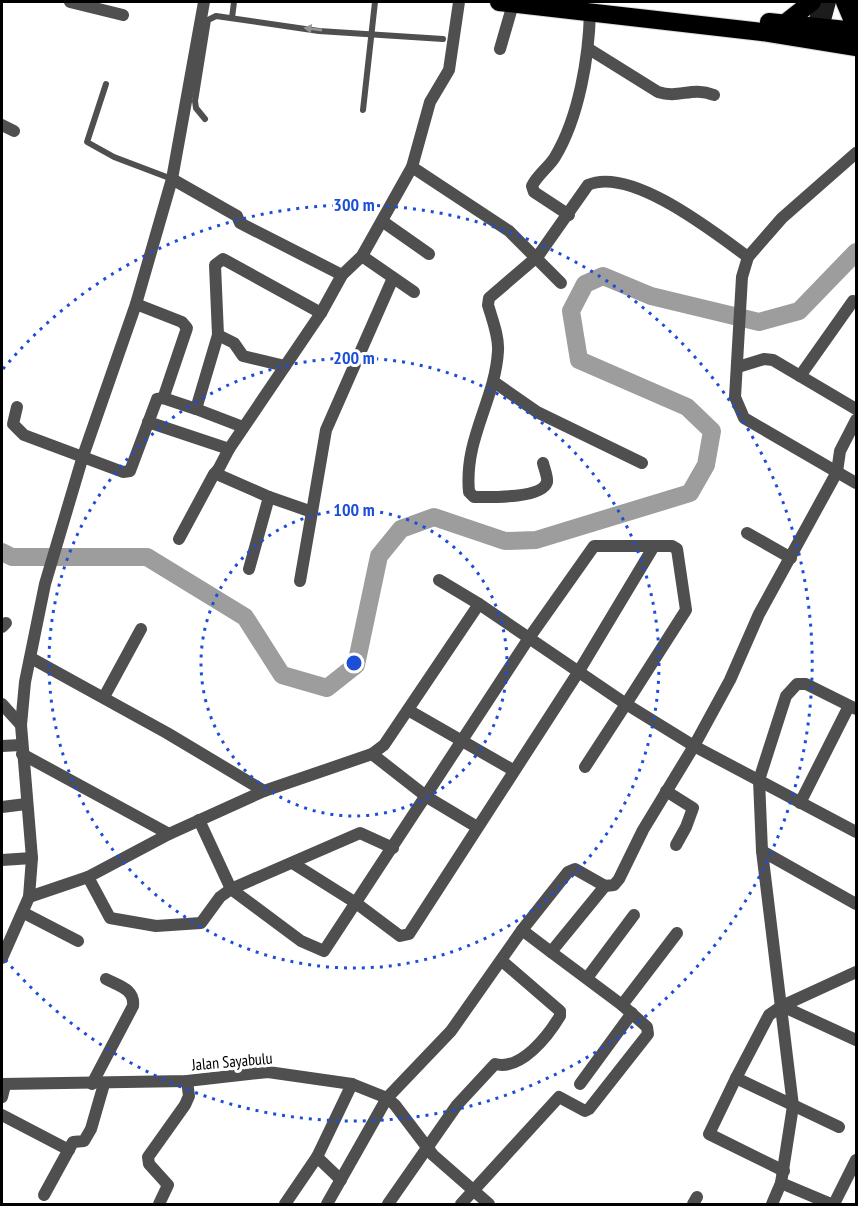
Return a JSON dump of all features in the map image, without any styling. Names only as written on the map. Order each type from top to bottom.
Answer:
[{"type":"highway","points":[[784,24],[812,2]]},
{"type":"highway","points":[[595,6],[762,32],[816,35],[856,30],[845,2]]},
{"type":"highway","points":[[515,3],[595,6],[784,24],[856,47]]},
{"type":"main road","points":[[816,35],[820,2]]},
{"type":"main road","points":[[816,35],[830,2]]},
{"type":"street","points":[[70,2],[123,15]]},
{"type":"street","points":[[2,958],[24,913],[28,897],[32,858],[21,725],[25,682],[45,584],[83,456],[136,304],[172,179],[191,87],[204,2]]},
{"type":"street","points":[[179,539],[229,448],[321,313],[342,275],[362,256],[412,167],[430,102],[449,70],[459,2]]},
{"type":"street","points":[[500,49],[515,3]]},
{"type":"street","points":[[569,215],[534,192],[532,186],[555,157],[577,97],[590,49],[595,6]]},
{"type":"street","points":[[590,49],[658,92],[670,96],[700,90],[714,95]]},
{"type":"street","points":[[2,125],[14,131]]},
{"type":"street","points":[[856,153],[782,218],[748,257],[742,277],[735,397],[744,418],[856,483]]},
{"type":"street","points":[[412,167],[509,231],[538,256],[561,283]]},
{"type":"street","points":[[172,179],[237,216],[240,223],[342,275]]},
{"type":"street","points":[[543,463],[547,481],[545,485],[525,495],[505,498],[474,497],[469,492],[468,465],[476,430],[494,382],[498,348],[488,305],[489,298],[538,256],[588,185],[603,182],[655,195],[669,202],[748,257]]},
{"type":"street","points":[[382,221],[429,254]]},
{"type":"street","points":[[362,256],[414,292]]},
{"type":"street","points":[[196,409],[218,334],[215,266],[223,260],[321,313]]},
{"type":"street","points":[[300,581],[326,430],[393,278]]},
{"type":"street","points":[[800,376],[853,301]]},
{"type":"street","points":[[136,304],[182,322],[187,328],[163,398]]},
{"type":"street","points":[[218,334],[234,343],[243,356],[285,366]]},
{"type":"street","points":[[738,363],[773,360],[856,409]]},
{"type":"street","points":[[494,382],[537,412],[642,463]]},
{"type":"street","points":[[17,407],[13,424],[20,432],[123,472],[130,471],[157,399],[163,398],[243,427]]},
{"type":"street","points":[[327,1204],[387,1098],[451,1031],[522,930],[570,870],[575,869],[605,886],[614,885],[619,879],[643,830],[694,746],[730,680],[759,614],[837,472],[840,451],[853,436],[856,420]]},
{"type":"street","points":[[148,422],[229,448]]},
{"type":"street","points":[[218,470],[221,476],[269,497],[312,512]]},
{"type":"street","points":[[249,569],[269,497]]},
{"type":"street","points":[[747,533],[791,558]]},
{"type":"street","points":[[199,820],[231,889],[302,941],[324,951],[590,549],[616,545],[672,546],[677,549],[686,610],[585,767]]},
{"type":"street","points":[[294,864],[356,903],[400,936],[409,934],[579,671],[654,546]]},
{"type":"street","points":[[439,580],[478,603],[626,704],[694,746],[800,803],[855,828]]},
{"type":"street","points":[[28,897],[88,877],[169,834],[264,790],[372,754],[384,745],[478,603]]},
{"type":"street","points":[[104,698],[141,629]]},
{"type":"street","points":[[31,658],[264,790]]},
{"type":"street","points":[[772,1204],[783,1177],[793,1106],[762,851],[759,780],[786,696],[797,684],[806,684],[853,707],[800,803]]},
{"type":"street","points":[[2,704],[21,725]]},
{"type":"street","points":[[408,710],[513,770]]},
{"type":"street","points":[[2,747],[22,749],[169,834]]},
{"type":"street","points":[[372,754],[427,797],[477,827]]},
{"type":"street","points":[[666,791],[693,808],[676,845]]},
{"type":"street","points":[[2,807],[26,804]]},
{"type":"street","points":[[88,877],[110,918],[156,926],[201,923],[220,897],[231,889],[294,864],[360,833],[393,848]]},
{"type":"street","points":[[762,851],[856,904]]},
{"type":"street","points":[[2,860],[32,858]]},
{"type":"street","points":[[550,952],[605,886]]},
{"type":"street","points":[[24,913],[78,941]]},
{"type":"street","points":[[587,978],[634,915]]},
{"type":"street","points":[[461,1204],[559,1097],[585,1111],[589,1109],[648,1034],[647,1027],[633,1013],[522,930]]},
{"type":"street","points":[[622,1005],[677,933]]},
{"type":"street","points":[[388,1204],[457,1105],[492,1066],[515,1062],[540,1044],[560,1016],[560,1011],[502,961]]},
{"type":"street","points":[[856,972],[782,1006],[764,1021],[709,1134],[833,1204],[856,1160]]},
{"type":"street","points":[[44,1195],[73,1142],[84,1141],[91,1129],[98,1084],[133,1006],[134,998],[130,992],[106,979]]},
{"type":"street","points":[[782,1006],[854,1037]]},
{"type":"street","points":[[580,1084],[633,1013]]},
{"type":"street","name":"Jalan Sayabulu","points":[[3,1089],[188,1081],[268,1072],[352,1084],[387,1098],[428,1148],[489,1204]]},
{"type":"street","points":[[736,1078],[839,1127]]},
{"type":"street","points":[[159,1204],[168,1185],[149,1164],[148,1157],[185,1105],[189,1096],[188,1081]]},
{"type":"street","points":[[285,1204],[317,1157],[352,1084]]},
{"type":"street","points":[[2,1115],[69,1150]]},
{"type":"street","points":[[317,1157],[341,1180]]},
{"type":"lane","points":[[232,18],[234,2]]},
{"type":"lane","points":[[363,110],[375,2]]},
{"type":"lane","points":[[205,119],[196,108],[195,101],[208,20],[216,16],[320,31],[443,39]]},
{"type":"lane","points":[[106,84],[87,142],[114,158],[172,179]]},
{"type":"waterway","points":[[2,552],[12,557],[147,557],[245,617],[282,675],[327,688],[356,665],[379,556],[401,529],[434,517],[505,541],[536,540],[690,493],[706,465],[712,431],[687,407],[579,360],[571,311],[585,284],[603,276],[651,296],[759,322],[799,311],[856,252]]}]
